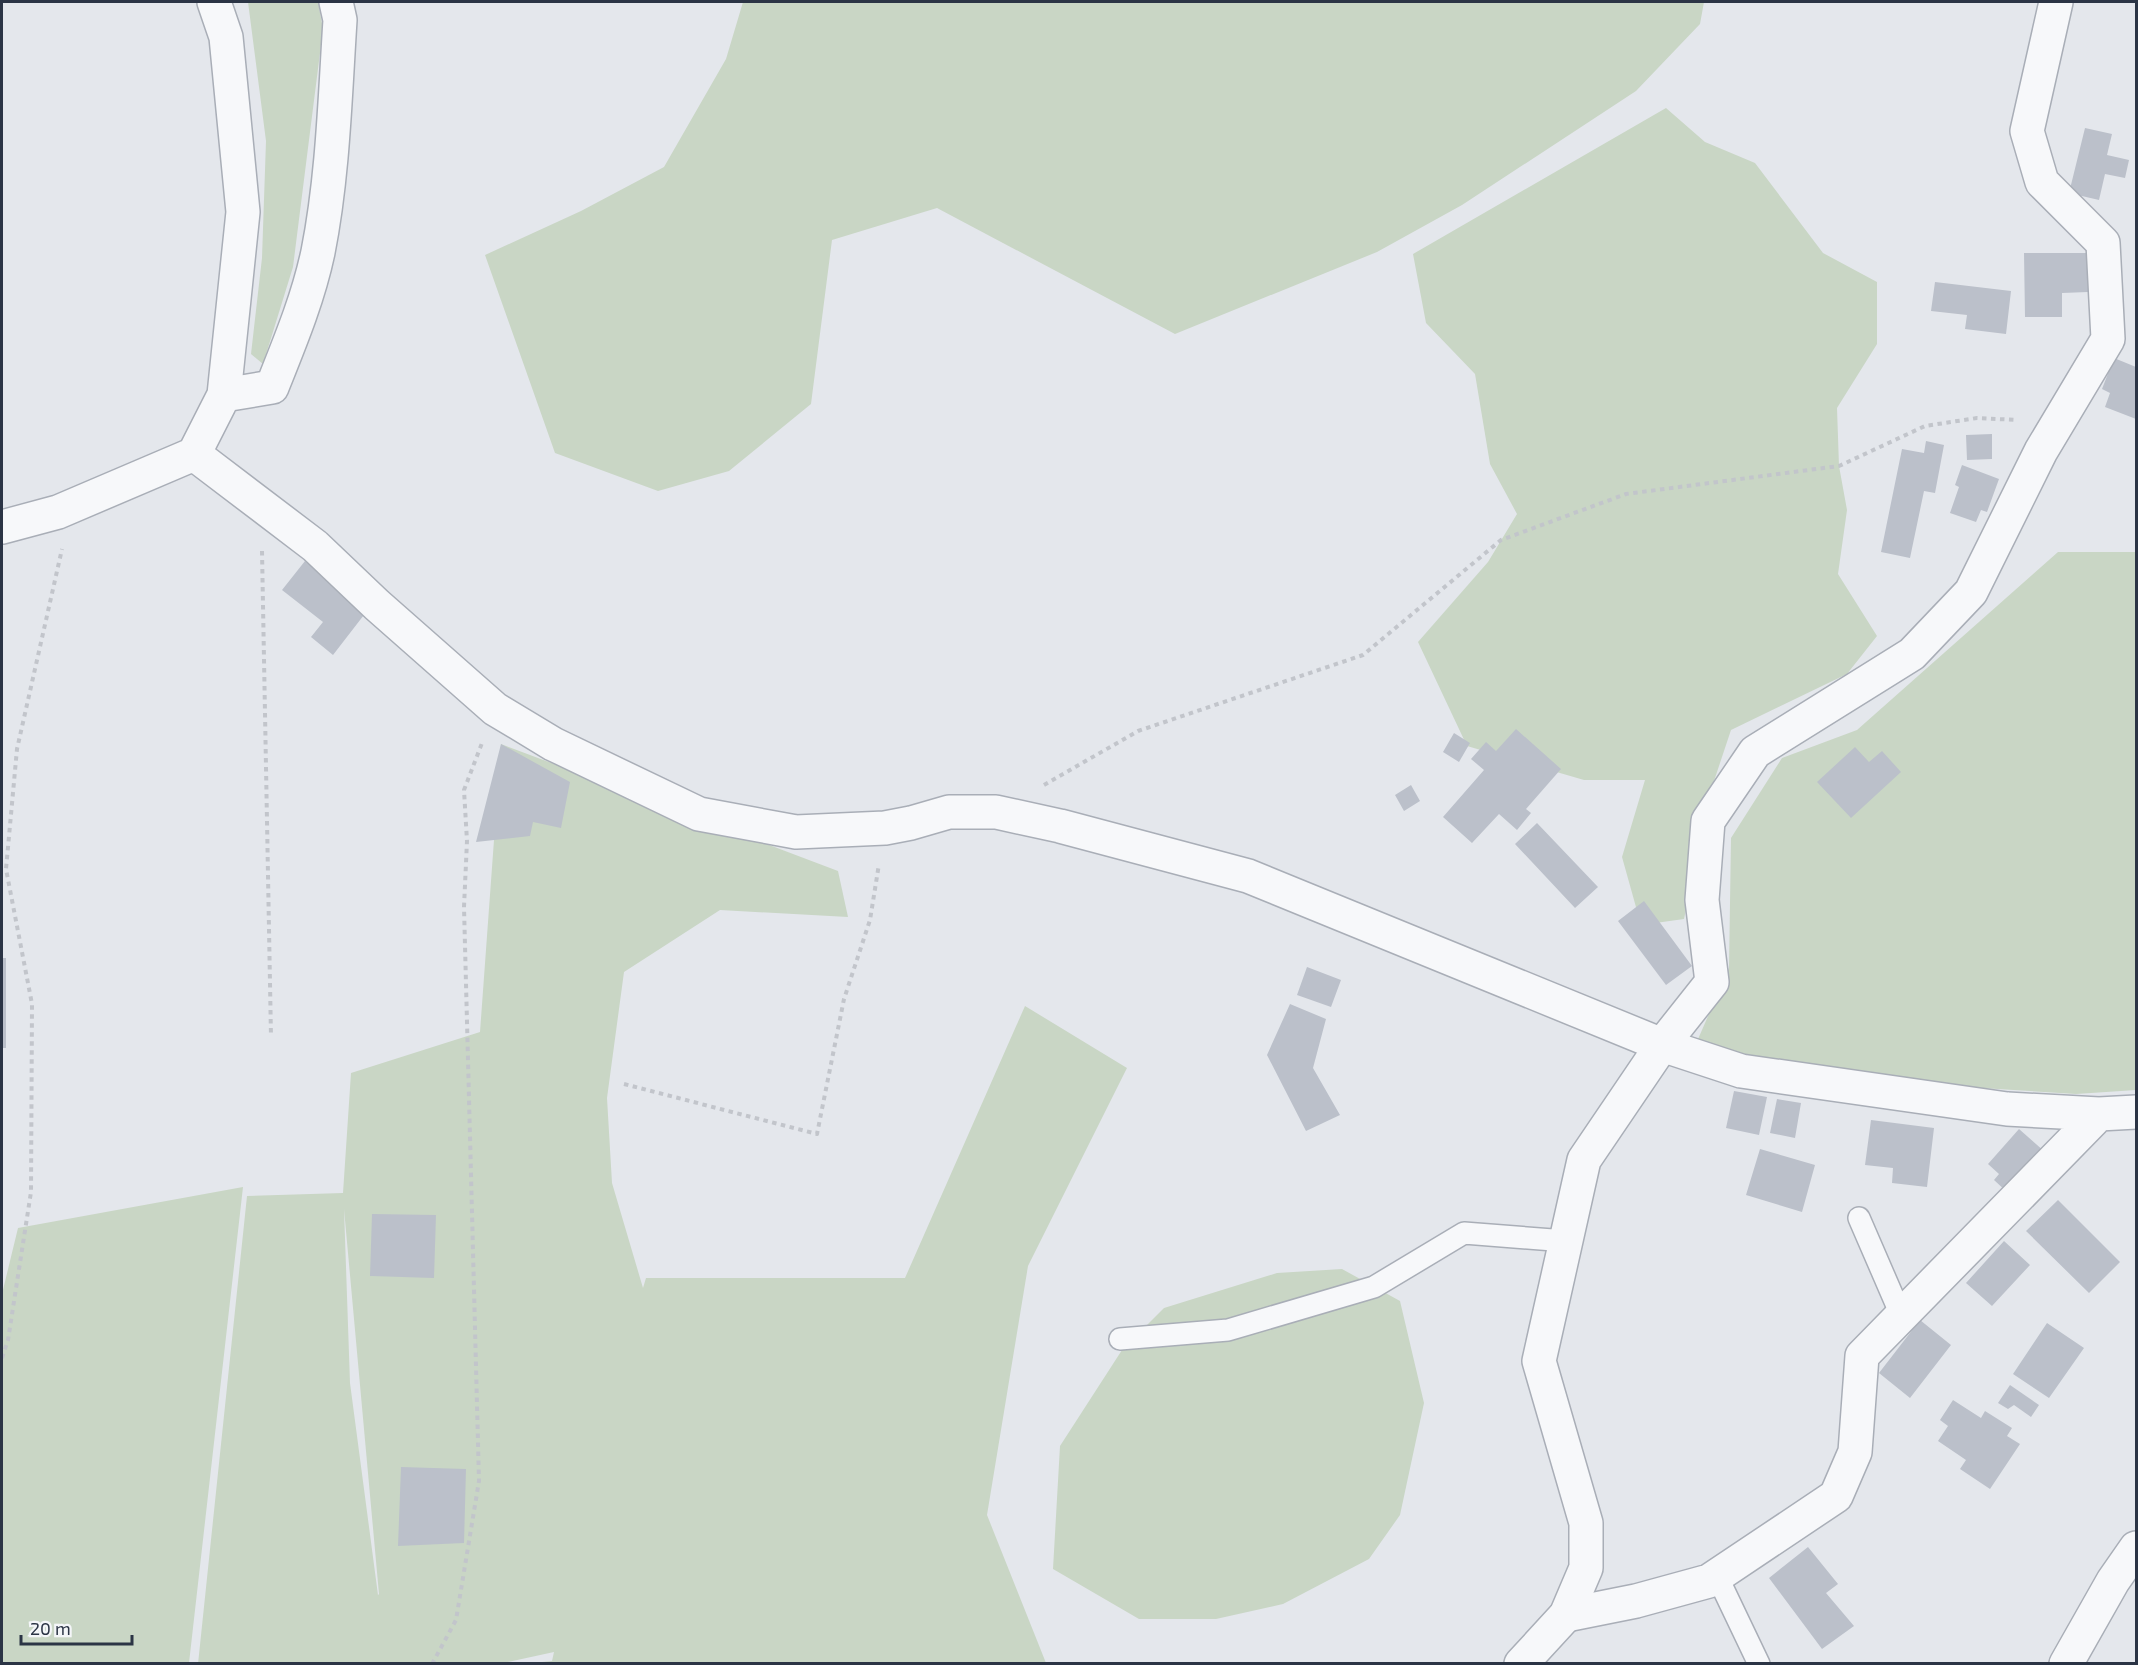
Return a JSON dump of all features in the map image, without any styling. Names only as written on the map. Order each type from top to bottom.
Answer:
[{"type":"street","points":[[2,527],[71,507],[194,454],[224,394],[243,212],[226,37],[214,2]]},
{"type":"street","points":[[224,394],[272,387],[303,312],[318,252],[331,155],[340,20],[336,2]]},
{"type":"street","points":[[1521,1664],[1566,1615],[1586,1568],[1586,1523],[1539,1361],[1584,1160],[1662,1045],[1712,982],[1702,900],[1708,821],[1755,752],[1911,654],[1971,592],[2041,451],[2108,339],[2103,243],[2042,182],[2027,131],[2056,2]]},
{"type":"street","points":[[194,454],[261,502],[315,546],[376,605],[495,709],[553,744],[699,814],[795,832],[885,828],[949,812],[996,812],[1060,826],[1248,876],[1662,1045],[1741,1071],[2007,1109],[2099,1114],[2136,1112]]},
{"type":"street","points":[[1566,1615],[1636,1601],[1709,1581],[1836,1496],[1855,1452],[1862,1356],[2099,1114]]},
{"type":"street","points":[[2066,1664],[2136,1548]]},
{"type":"lane","points":[[1859,1218],[1901,1316]]},
{"type":"lane","points":[[1120,1339],[1228,1330],[1374,1287],[1464,1233],[1566,1241]]},
{"type":"lane","points":[[1717,1576],[1759,1664]]},
{"type":"path","points":[[996,812],[1138,731],[1363,655],[1501,540],[1616,498],[1774,472],[1839,466],[1925,426],[1977,418],[2059,422]]},
{"type":"path","points":[[261,502],[271,1037]]},
{"type":"path","points":[[2,1358],[8,1340],[31,1192],[32,1004],[6,869],[17,749],[71,507]]},
{"type":"path","points":[[432,1664],[456,1620],[479,1480],[464,907],[467,841],[464,790],[495,709]]},
{"type":"path","points":[[624,1084],[817,1134],[844,999],[870,920],[885,828]]},
{"type":"green space","points":[[248,2],[318,2],[323,29],[293,267],[263,364],[251,354],[262,258],[266,141]]},
{"type":"green space","points":[[743,2],[1704,2],[1700,24],[1636,91],[1462,205],[1377,252],[1175,334],[937,208],[832,240],[811,404],[729,471],[658,491],[555,453],[485,255],[581,211],[664,167],[726,59]]},
{"type":"green space","points":[[1666,108],[1705,142],[1755,163],[1823,253],[1877,282],[1877,344],[1837,408],[1839,466],[1847,510],[1838,574],[1877,636],[1847,674],[1731,730],[1709,796],[1684,919],[1641,925],[1622,857],[1645,780],[1584,780],[1467,746],[1418,642],[1488,562],[1517,514],[1490,464],[1475,374],[1426,323],[1413,254]]},
{"type":"green space","points":[[2058,552],[2136,552],[2136,1090],[2076,1094],[1917,1084],[1804,1071],[1695,1046],[1729,968],[1731,838],[1782,758],[1857,730]]},
{"type":"green space","points":[[501,744],[838,871],[848,917],[720,910],[624,972],[607,1098],[612,1183],[643,1288],[646,1278],[905,1278],[1025,1006],[1127,1068],[1028,1266],[987,1515],[1046,1663],[532,1663],[552,1661],[554,1652],[499,1664],[198,1664],[247,1196],[343,1193],[351,1073],[480,1032]],"holes":[[[344,1209],[379,1594],[350,1383]]]},
{"type":"green space","points":[[243,1187],[189,1663],[2,1663],[2,1294],[18,1228]]},
{"type":"green space","points":[[1342,1269],[1400,1301],[1424,1403],[1400,1515],[1369,1559],[1283,1604],[1216,1619],[1139,1619],[1053,1569],[1060,1446],[1122,1350],[1164,1308],[1277,1273]]},
{"type":"building","points":[[2085,128],[2112,134],[2107,155],[2129,160],[2125,178],[2105,174],[2099,200],[2069,193]]},
{"type":"building","points":[[2024,253],[2087,253],[2088,292],[2062,293],[2062,317],[2025,317]]},
{"type":"building","points":[[1935,282],[2011,291],[2006,334],[1965,329],[1967,315],[1931,311]]},
{"type":"building","points":[[2114,358],[2136,367],[2136,419],[2105,407],[2110,393],[2102,389]]},
{"type":"building","points":[[1992,434],[1992,459],[1967,460],[1966,435]]},
{"type":"building","points":[[1926,441],[1944,445],[1935,493],[1924,491],[1910,558],[1881,552],[1902,449],[1924,453]]},
{"type":"building","points":[[1962,465],[1999,479],[1987,512],[1981,510],[1976,522],[1950,513],[1959,487],[1955,485]]},
{"type":"building","points":[[305,561],[367,611],[333,655],[311,637],[323,622],[282,590]]},
{"type":"building","points":[[1516,729],[1561,769],[1526,809],[1531,813],[1517,830],[1499,814],[1472,843],[1443,817],[1484,770],[1471,759],[1486,742],[1496,751]]},
{"type":"building","points":[[1454,733],[1470,743],[1459,762],[1443,752]]},
{"type":"building","points":[[501,744],[570,782],[561,828],[533,822],[530,836],[476,842]]},
{"type":"building","points":[[1855,747],[1869,762],[1882,751],[1901,772],[1851,818],[1817,782]]},
{"type":"building","points":[[1411,785],[1420,801],[1404,811],[1395,795]]},
{"type":"building","points":[[1537,823],[1598,887],[1575,908],[1515,844]]},
{"type":"building","points":[[1644,901],[1692,966],[1666,985],[1618,921]]},
{"type":"building","points":[[2,958],[6,958],[6,1048],[2,1048]]},
{"type":"building","points":[[1307,967],[1341,980],[1331,1007],[1297,995]]},
{"type":"building","points":[[1290,1004],[1326,1019],[1313,1068],[1340,1115],[1306,1131],[1267,1055]]},
{"type":"building","points":[[1734,1091],[1767,1097],[1759,1135],[1726,1128]]},
{"type":"building","points":[[1777,1099],[1801,1103],[1795,1138],[1770,1133]]},
{"type":"building","points":[[1871,1120],[1934,1128],[1927,1187],[1892,1183],[1893,1168],[1865,1165]]},
{"type":"building","points":[[2019,1129],[2045,1152],[2008,1193],[1994,1180],[1999,1174],[1988,1164]]},
{"type":"building","points":[[1760,1149],[1815,1165],[1802,1212],[1746,1195]]},
{"type":"building","points":[[2058,1200],[2120,1262],[2089,1293],[2026,1231]]},
{"type":"building","points":[[372,1214],[436,1215],[434,1278],[370,1276]]},
{"type":"building","points":[[2004,1241],[2030,1265],[1992,1306],[1966,1283]]},
{"type":"building","points":[[1920,1320],[1951,1345],[1910,1398],[1879,1373]]},
{"type":"building","points":[[2047,1323],[2084,1348],[2049,1398],[2013,1374]]},
{"type":"building","points":[[2010,1385],[2039,1405],[2031,1417],[2014,1405],[2008,1409],[1998,1403]]},
{"type":"building","points":[[1953,1400],[1981,1418],[1985,1411],[2012,1428],[2007,1436],[2020,1444],[1990,1489],[1960,1469],[1966,1460],[1938,1441],[1948,1426],[1940,1420]]},
{"type":"building","points":[[401,1467],[466,1469],[464,1543],[398,1546]]},
{"type":"building","points":[[1808,1547],[1838,1584],[1826,1593],[1854,1626],[1822,1649],[1769,1578]]}]
